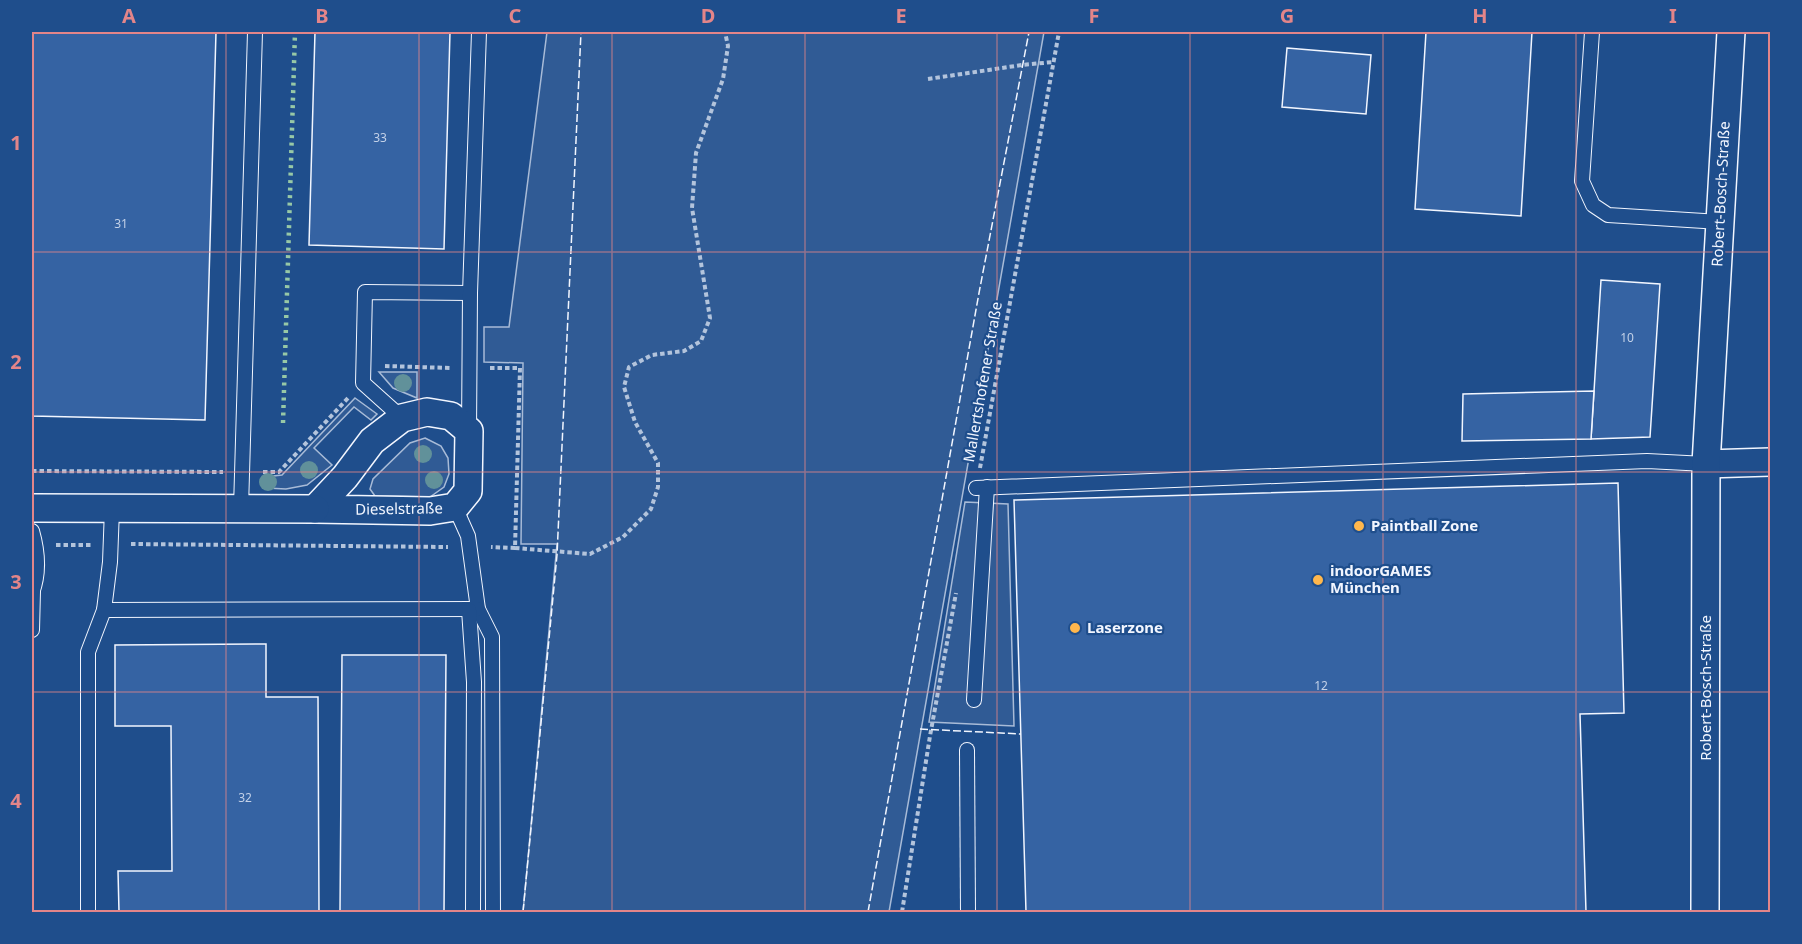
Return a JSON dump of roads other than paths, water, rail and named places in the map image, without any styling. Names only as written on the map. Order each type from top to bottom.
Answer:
[{"type":"street","name":"Robert-Bosch-Straße","points":[[1705,912],[1706,464],[1731,32]]},
{"type":"street","points":[[315,509],[345,477],[372,441],[402,418],[427,412],[451,416],[469,431]]},
{"type":"street","name":"Dieselstraße","points":[[32,508],[241,508],[430,512],[455,507],[468,490],[469,431]]},
{"type":"street","points":[[1706,464],[1770,462]]},
{"type":"lane","points":[[241,508],[255,32]]},
{"type":"lane","points":[[469,431],[470,293],[479,32]]},
{"type":"lane","points":[[1592,32],[1582,181],[1593,205],[1608,215],[1720,222]]},
{"type":"lane","points":[[402,418],[363,383],[365,292],[470,293]]},
{"type":"lane","points":[[974,700],[982,487],[1647,461],[1706,464]]},
{"type":"lane","points":[[455,507],[468,536],[474,610],[473,912]]},
{"type":"lane","points":[[88,912],[88,652],[104,610],[110,562],[112,509]]},
{"type":"lane","points":[[32,531],[39,566],[32,592],[32,630]]},
{"type":"lane","points":[[104,610],[474,610]]},
{"type":"lane","points":[[474,610],[492,637],[493,912]]},
{"type":"lane","points":[[967,750],[968,912]]},
{"type":"place","name":"Paintball Zone","points":[[1359,526]]},
{"type":"place","name":"indoorGAMES München","points":[[1318,580]]},
{"type":"place","name":"Laserzone","points":[[1075,628]]}]
